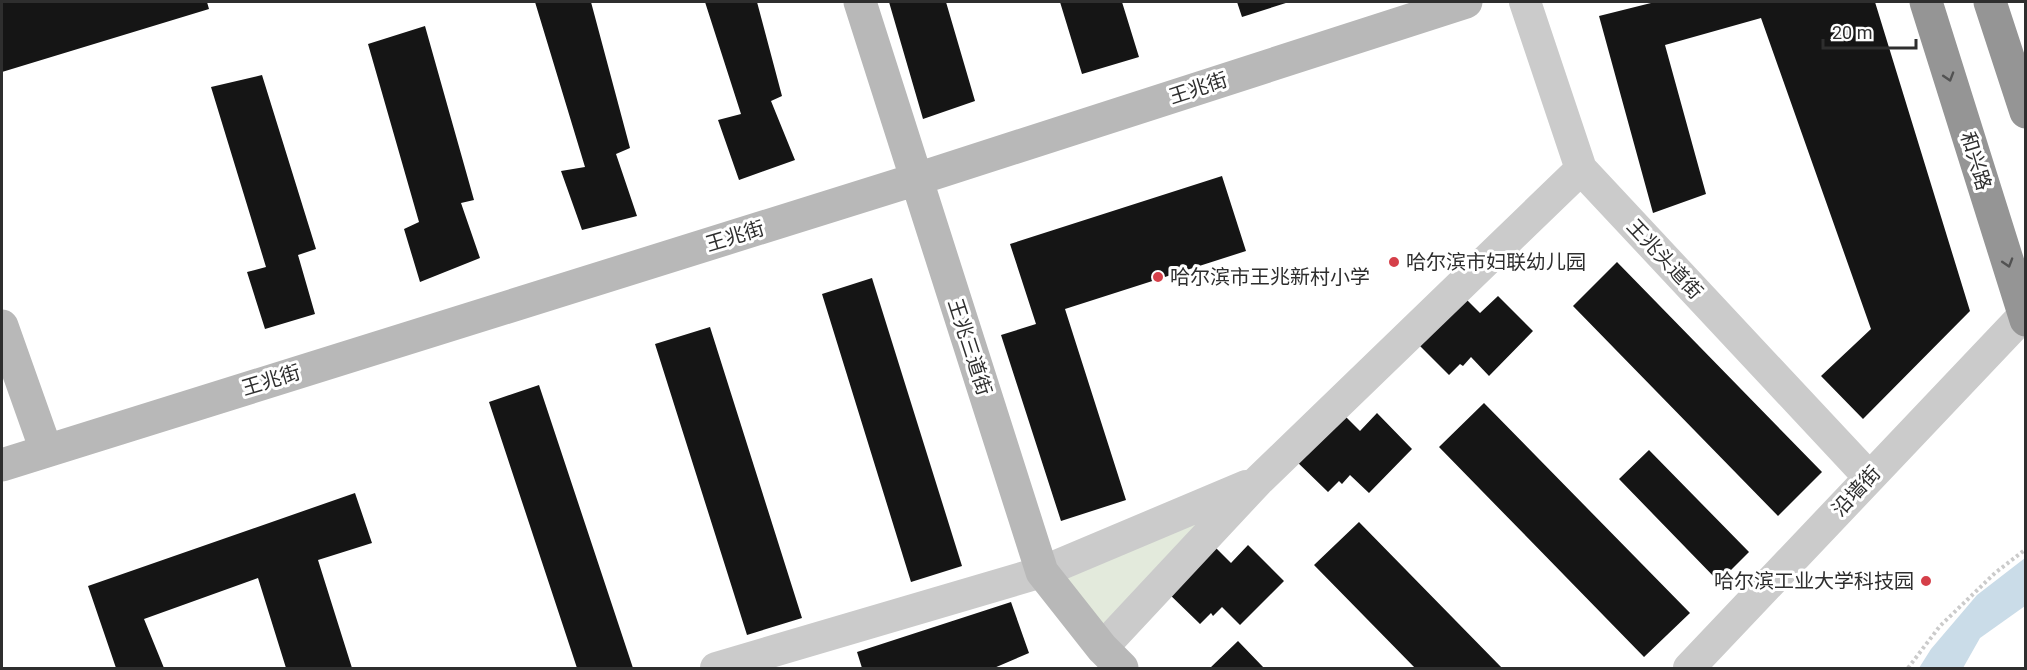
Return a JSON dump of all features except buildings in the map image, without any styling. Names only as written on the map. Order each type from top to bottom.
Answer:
[{"type":"highway","name":"和兴路","points":[[1926,2],[2025,317]]},
{"type":"highway","points":[[1990,2],[2025,112]]},
{"type":"main road","name":"王兆三道街","points":[[860,2],[1042,572],[1112,658]]},
{"type":"main road","name":"王兆街","points":[[2,465],[917,179],[1466,2]]},
{"type":"main road","points":[[2,326],[46,450]]},
{"type":"street","name":"王兆头道街","points":[[1525,2],[1581,169],[1869,477]]},
{"type":"street","points":[[1112,658],[1258,480],[1581,169]]},
{"type":"street","name":"沿墙街","points":[[1689,669],[1869,477],[2025,317]]},
{"type":"street","points":[[716,669],[1042,572],[1258,480]]},
{"type":"path","points":[[1908,669],[1940,626],[1995,573],[2025,549]]},
{"type":"shaded area","points":[[1218,510],[1102,634],[1042,572]]},
{"type":"water","points":[[2025,558],[2025,606],[1980,638],[1963,668],[1919,668],[1931,649],[1977,595]]},
{"type":"place","name":"哈尔滨市妇联幼儿园","points":[[1394,262]]},
{"type":"place","name":"哈尔滨市王兆新村小学","points":[[1158,277]]},
{"type":"place","name":"哈尔滨工业大学科技园","points":[[1926,581]]}]
